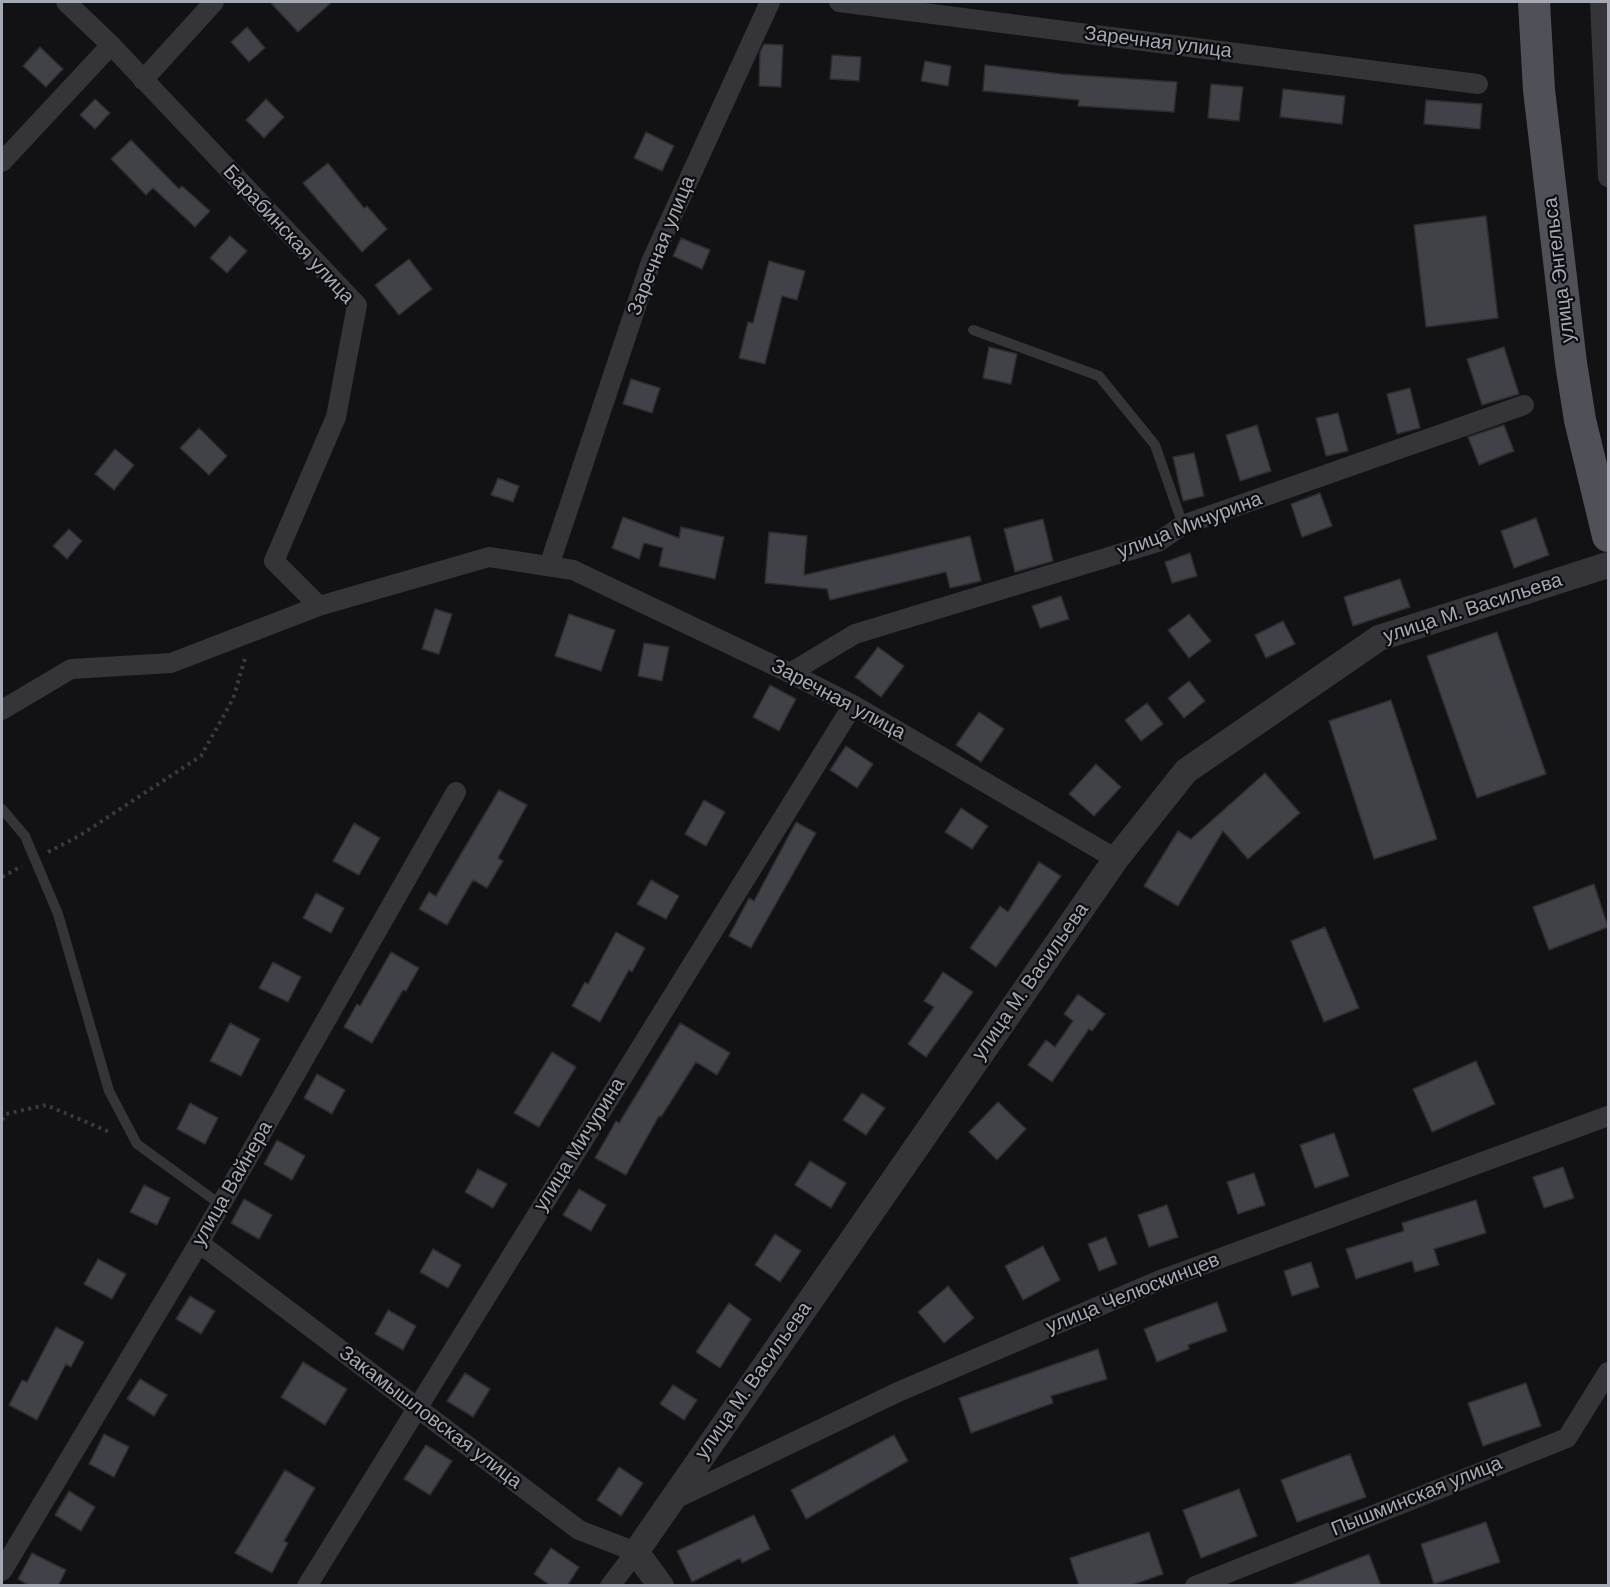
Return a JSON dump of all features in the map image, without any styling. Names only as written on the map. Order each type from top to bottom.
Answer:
[{"type":"main road","name":"улица Энгельса","points":[[1534,2],[1539,90],[1571,363],[1580,420],[1608,536]]},
{"type":"street","name":"Барабинская улица","points":[[66,2],[111,45],[357,305],[336,417],[274,561],[319,606]]},
{"type":"street","points":[[143,80],[214,2]]},
{"type":"street","name":"Заречная улица","points":[[549,566],[651,262],[770,2]]},
{"type":"street","name":"Заречная улица","points":[[839,2],[1478,84]]},
{"type":"street","points":[[1600,2],[1608,177]]},
{"type":"street","points":[[2,162],[111,45]]},
{"type":"street","name":"улица Мичурина","points":[[790,673],[855,634],[1158,542],[1183,525],[1524,405]]},
{"type":"street","name":"Заречная улица","points":[[2,710],[71,669],[171,663],[319,606],[489,557],[573,570],[790,673],[853,705],[1116,859]]},
{"type":"street","name":"улица М. Васильева","points":[[610,1586],[636,1552],[1116,859],[1186,771],[1379,638],[1608,565]]},
{"type":"street","name":"улица Мичурина","points":[[307,1586],[853,705]]},
{"type":"street","name":"улица Вайнера","points":[[2,1571],[199,1243],[456,792]]},
{"type":"street","name":"улица Челюскинцев","points":[[671,1501],[898,1392],[1158,1281],[1608,1116]]},
{"type":"street","name":"Закамышловская улица","points":[[199,1243],[579,1530],[636,1552]]},
{"type":"street","name":"Пышминская улица","points":[[1195,1586],[1568,1438],[1608,1372]]},
{"type":"street","points":[[636,1552],[661,1586]]},
{"type":"lane","points":[[973,330],[1099,376],[1155,446],[1183,525]]},
{"type":"lane","points":[[2,809],[25,836],[58,914],[109,1091],[137,1144],[221,1205]]},
{"type":"path","points":[[2,877],[79,836],[201,756],[233,699],[253,632]]},
{"type":"path","points":[[2,1120],[6,1114],[45,1105],[137,1144]]},
{"type":"building","points":[[270,2],[332,2],[298,32]]},
{"type":"building","points":[[247,27],[265,48],[249,62],[231,42]]},
{"type":"building","points":[[764,44],[783,45],[781,87],[759,86],[760,52]]},
{"type":"building","points":[[40,47],[63,69],[46,87],[23,66]]},
{"type":"building","points":[[832,55],[861,57],[859,81],[830,79]]},
{"type":"building","points":[[925,61],[951,66],[948,86],[921,81]]},
{"type":"building","points":[[985,65],[1061,74],[1177,82],[1174,112],[1078,106],[1079,100],[983,91]]},
{"type":"building","points":[[1211,84],[1243,87],[1239,121],[1208,118]]},
{"type":"building","points":[[1283,89],[1345,96],[1342,124],[1280,117]]},
{"type":"building","points":[[95,99],[110,113],[95,129],[80,115]]},
{"type":"building","points":[[266,99],[284,117],[264,138],[246,120]]},
{"type":"building","points":[[1426,100],[1482,104],[1480,129],[1424,124]]},
{"type":"building","points":[[646,132],[674,146],[662,171],[634,158]]},
{"type":"building","points":[[131,140],[179,189],[182,186],[210,211],[195,227],[153,188],[146,195],[111,159]]},
{"type":"building","points":[[328,163],[364,208],[367,206],[387,229],[362,252],[303,183]]},
{"type":"building","points":[[1486,216],[1498,318],[1426,327],[1414,225]]},
{"type":"building","points":[[230,236],[247,251],[227,273],[210,258]]},
{"type":"building","points":[[681,238],[710,250],[702,269],[673,256]]},
{"type":"building","points":[[409,259],[432,289],[399,315],[375,285]]},
{"type":"building","points":[[769,261],[805,271],[797,300],[782,296],[765,364],[739,358],[748,322],[753,323]]},
{"type":"building","points":[[989,347],[1017,354],[1011,384],[983,378]]},
{"type":"building","points":[[1504,347],[1519,394],[1482,405],[1467,359]]},
{"type":"building","points":[[631,379],[660,388],[652,413],[623,404]]},
{"type":"building","points":[[1410,388],[1420,428],[1397,434],[1387,394]]},
{"type":"building","points":[[1338,413],[1348,451],[1326,456],[1316,418]]},
{"type":"building","points":[[1257,425],[1271,471],[1240,481],[1226,435]]},
{"type":"building","points":[[1504,425],[1514,451],[1479,465],[1468,437]]},
{"type":"building","points":[[199,428],[227,456],[209,475],[180,448]]},
{"type":"building","points":[[115,449],[134,465],[114,490],[95,474]]},
{"type":"building","points":[[1194,453],[1204,496],[1183,501],[1173,457]]},
{"type":"building","points":[[498,478],[519,486],[513,502],[491,495]]},
{"type":"building","points":[[1320,493],[1332,526],[1302,537],[1291,504]]},
{"type":"building","points":[[623,517],[679,538],[681,527],[724,537],[715,579],[659,566],[663,548],[644,543],[639,559],[612,548]]},
{"type":"building","points":[[1536,518],[1549,555],[1514,568],[1501,531]]},
{"type":"building","points":[[1043,519],[1053,561],[1015,572],[1004,529]]},
{"type":"building","points":[[69,529],[82,541],[67,559],[53,546]]},
{"type":"building","points":[[769,532],[807,536],[804,575],[970,536],[981,581],[950,588],[946,572],[830,600],[827,589],[765,583]]},
{"type":"building","points":[[1190,553],[1197,576],[1172,583],[1165,562]]},
{"type":"building","points":[[1400,579],[1410,607],[1353,626],[1344,597]]},
{"type":"building","points":[[1061,596],[1069,619],[1040,628],[1032,606]]},
{"type":"building","points":[[435,609],[452,614],[439,654],[422,649]]},
{"type":"building","points":[[569,614],[615,630],[601,671],[555,656]]},
{"type":"building","points":[[1189,614],[1211,641],[1189,658],[1168,630]]},
{"type":"building","points":[[1283,621],[1295,644],[1266,658],[1255,635]]},
{"type":"building","points":[[1497,632],[1546,774],[1477,798],[1427,656]]},
{"type":"building","points":[[644,643],[669,647],[662,681],[638,676]]},
{"type":"building","points":[[878,647],[904,666],[881,697],[855,677]]},
{"type":"building","points":[[1189,681],[1205,701],[1184,718],[1168,698]]},
{"type":"building","points":[[770,685],[796,699],[779,731],[753,717]]},
{"type":"building","points":[[1391,700],[1437,839],[1374,859],[1329,721]]},
{"type":"building","points":[[1147,703],[1163,724],[1141,741],[1125,720]]},
{"type":"building","points":[[979,712],[1004,729],[981,762],[956,745]]},
{"type":"building","points":[[846,746],[873,764],[857,788],[830,770]]},
{"type":"building","points":[[1096,764],[1121,787],[1094,816],[1069,794]]},
{"type":"building","points":[[1265,773],[1300,813],[1248,859],[1223,831],[1178,906],[1144,886],[1178,831],[1191,839]]},
{"type":"building","points":[[499,790],[527,805],[498,858],[503,861],[487,888],[473,880],[447,925],[419,909],[429,892],[436,896]]},
{"type":"building","points":[[704,800],[725,812],[706,846],[685,834]]},
{"type":"building","points":[[961,808],[988,826],[972,849],[945,832]]},
{"type":"building","points":[[796,822],[816,833],[751,948],[729,936],[749,898],[754,901]]},
{"type":"building","points":[[354,823],[380,838],[359,875],[333,861]]},
{"type":"building","points":[[1039,862],[1061,876],[996,967],[970,948],[1000,906],[1008,912]]},
{"type":"building","points":[[651,880],[679,896],[666,919],[637,904]]},
{"type":"building","points":[[1594,884],[1608,927],[1549,950],[1533,907]]},
{"type":"building","points":[[316,893],[344,908],[331,933],[303,918]]},
{"type":"building","points":[[1325,927],[1359,1008],[1324,1022],[1291,941]]},
{"type":"building","points":[[616,932],[645,948],[632,972],[629,970],[600,1022],[572,1006],[585,982],[588,984]]},
{"type":"building","points":[[391,952],[419,968],[406,991],[403,990],[372,1043],[344,1027],[357,1004],[360,1006]]},
{"type":"building","points":[[273,962],[301,977],[288,1002],[259,988]]},
{"type":"building","points":[[943,972],[973,992],[926,1057],[908,1044],[934,1007],[924,1001]]},
{"type":"building","points":[[1078,994],[1105,1014],[1092,1031],[1089,1029],[1052,1082],[1028,1065],[1046,1040],[1055,1047],[1073,1021],[1064,1014]]},
{"type":"building","points":[[230,1023],[260,1039],[241,1076],[210,1061]]},
{"type":"building","points":[[680,1023],[730,1053],[717,1075],[696,1062],[661,1117],[659,1116],[626,1175],[595,1158],[616,1121],[619,1123]]},
{"type":"building","points":[[552,1052],[576,1067],[539,1127],[514,1113]]},
{"type":"building","points":[[1476,1061],[1495,1104],[1432,1132],[1413,1089]]},
{"type":"building","points":[[317,1074],[345,1090],[332,1114],[304,1098]]},
{"type":"building","points":[[862,1093],[885,1108],[866,1135],[843,1120]]},
{"type":"building","points":[[998,1102],[1026,1129],[997,1160],[969,1132]]},
{"type":"building","points":[[190,1103],[218,1118],[205,1144],[177,1129]]},
{"type":"building","points":[[1334,1133],[1349,1176],[1315,1188],[1300,1145]]},
{"type":"building","points":[[277,1140],[305,1156],[292,1180],[264,1164]]},
{"type":"building","points":[[810,1161],[846,1183],[831,1208],[795,1185]]},
{"type":"building","points":[[1563,1167],[1574,1198],[1544,1208],[1533,1177]]},
{"type":"building","points":[[478,1169],[507,1184],[493,1208],[465,1192]]},
{"type":"building","points":[[1254,1173],[1265,1205],[1238,1214],[1227,1182]]},
{"type":"building","points":[[144,1185],[170,1198],[157,1225],[130,1212]]},
{"type":"building","points":[[579,1189],[606,1205],[591,1231],[563,1215]]},
{"type":"building","points":[[244,1199],[272,1215],[259,1239],[231,1223]]},
{"type":"building","points":[[1476,1200],[1486,1233],[1434,1249],[1439,1265],[1415,1272],[1412,1261],[1356,1279],[1346,1249],[1404,1231],[1402,1223]]},
{"type":"building","points":[[1167,1205],[1178,1237],[1149,1247],[1138,1215]]},
{"type":"building","points":[[775,1234],[801,1251],[780,1282],[755,1265]]},
{"type":"building","points":[[1106,1237],[1117,1264],[1099,1271],[1088,1244]]},
{"type":"building","points":[[1043,1246],[1060,1280],[1023,1300],[1005,1266]]},
{"type":"building","points":[[433,1249],[461,1265],[448,1288],[420,1272]]},
{"type":"building","points":[[98,1259],[126,1274],[112,1299],[84,1284]]},
{"type":"building","points":[[1311,1262],[1319,1287],[1292,1296],[1284,1271]]},
{"type":"building","points":[[948,1286],[974,1318],[944,1343],[918,1312]]},
{"type":"building","points":[[190,1296],[215,1311],[201,1334],[176,1319]]},
{"type":"building","points":[[1217,1302],[1227,1331],[1188,1345],[1189,1349],[1157,1362],[1144,1329]]},
{"type":"building","points":[[729,1303],[751,1319],[720,1368],[696,1352]]},
{"type":"building","points":[[388,1310],[416,1326],[403,1350],[375,1334]]},
{"type":"building","points":[[56,1327],[84,1342],[71,1367],[66,1364],[37,1420],[9,1405],[22,1380],[27,1382]]},
{"type":"building","points":[[1098,1349],[1107,1379],[1051,1396],[1053,1403],[971,1433],[959,1398]]},
{"type":"building","points":[[303,1362],[347,1389],[325,1425],[281,1397]]},
{"type":"building","points":[[465,1373],[490,1389],[473,1417],[447,1401]]},
{"type":"building","points":[[140,1379],[167,1395],[154,1416],[127,1399]]},
{"type":"building","points":[[1526,1383],[1541,1426],[1483,1446],[1468,1403]]},
{"type":"building","points":[[673,1385],[697,1400],[684,1420],[660,1404]]},
{"type":"building","points":[[104,1434],[129,1447],[114,1477],[89,1464]]},
{"type":"building","points":[[894,1435],[908,1461],[806,1519],[791,1490]]},
{"type":"building","points":[[426,1445],[452,1461],[430,1495],[404,1479]]},
{"type":"building","points":[[1350,1454],[1366,1497],[1297,1522],[1281,1480]]},
{"type":"building","points":[[619,1467],[643,1483],[621,1516],[597,1500]]},
{"type":"building","points":[[285,1470],[315,1488],[284,1541],[288,1543],[272,1573],[235,1553]]},
{"type":"building","points":[[1239,1489],[1257,1536],[1201,1558],[1183,1510]]},
{"type":"building","points":[[69,1491],[95,1507],[81,1531],[55,1515]]},
{"type":"building","points":[[754,1515],[770,1549],[742,1563],[740,1558],[692,1582],[677,1551]]},
{"type":"building","points":[[1486,1522],[1500,1562],[1434,1584],[1421,1544]]},
{"type":"building","points":[[1149,1532],[1163,1574],[1129,1586],[1079,1586],[1070,1558]]},
{"type":"building","points":[[551,1548],[579,1567],[567,1586],[551,1586],[534,1574]]},
{"type":"building","points":[[32,1553],[66,1570],[58,1586],[30,1586],[18,1579]]},
{"type":"building","points":[[1369,1554],[1381,1586],[1293,1586],[1293,1584]]}]
